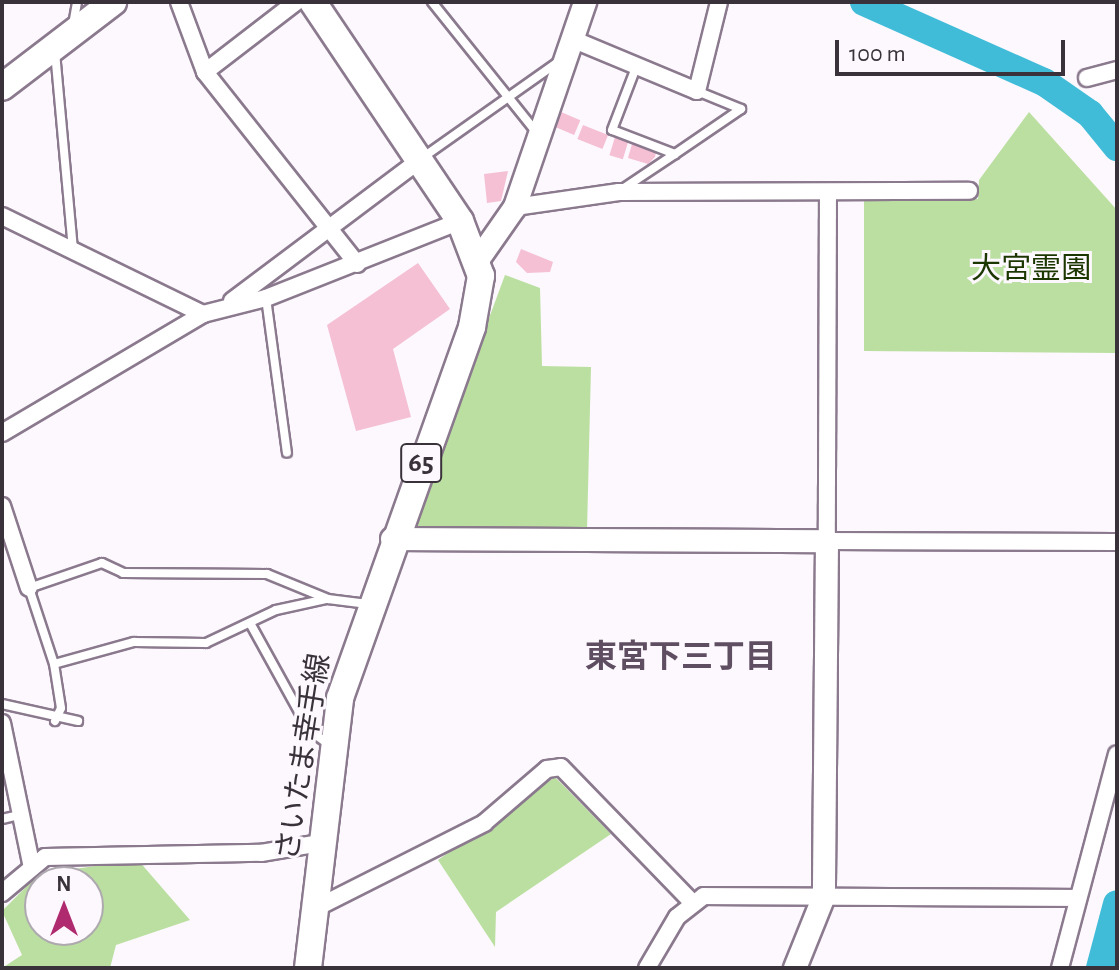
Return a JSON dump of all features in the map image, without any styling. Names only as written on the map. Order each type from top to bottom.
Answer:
[{"type":"main road","points":[[2,87],[113,2]]},
{"type":"main road","name":"さいたま幸手線","points":[[308,968],[332,746],[368,604],[472,327],[478,260],[460,221],[313,2]]},
{"type":"street","points":[[179,2],[205,72],[357,264]]},
{"type":"street","points":[[205,72],[296,2]]},
{"type":"street","points":[[478,260],[515,207],[585,2]]},
{"type":"street","points":[[569,49],[637,64],[697,91],[719,2]]},
{"type":"street","points":[[1087,78],[1117,70]]},
{"type":"street","points":[[2,433],[203,314],[229,303],[420,160]]},
{"type":"street","points":[[515,207],[619,192],[969,191]]},
{"type":"street","points":[[795,968],[824,896],[828,192]]},
{"type":"street","points":[[2,216],[203,314]]},
{"type":"street","points":[[229,303],[266,298],[460,221]]},
{"type":"street","points":[[2,506],[29,588]]},
{"type":"street","points":[[392,539],[1117,542]]},
{"type":"street","points":[[2,723],[31,863]]},
{"type":"street","points":[[1060,968],[1117,754]]},
{"type":"street","points":[[314,909],[470,830],[547,769],[561,767],[691,901],[824,896],[1077,898]]},
{"type":"street","points":[[2,893],[31,863],[320,843]]},
{"type":"street","points":[[647,968],[691,901]]},
{"type":"lane","points":[[74,252],[62,40],[77,2]]},
{"type":"lane","points":[[432,2],[503,96],[539,136]]},
{"type":"lane","points":[[420,160],[569,49]]},
{"type":"lane","points":[[637,64],[612,130],[675,154]]},
{"type":"lane","points":[[619,192],[741,109],[697,91]]},
{"type":"lane","points":[[266,298],[287,453]]},
{"type":"lane","points":[[55,721],[61,708],[54,664],[29,588],[102,563],[123,573],[267,574],[328,599],[368,604]]},
{"type":"lane","points":[[54,664],[134,642],[206,643],[250,623],[328,599]]},
{"type":"lane","points":[[250,623],[309,730],[332,746]]},
{"type":"lane","points":[[2,704],[55,721],[78,721]]},
{"type":"lane","points":[[2,819],[19,815]]},
{"type":"green space","name":"大宮霊園","points":[[1029,112],[1117,210],[1117,353],[864,351],[864,200],[978,199],[979,180]]},
{"type":"green space","points":[[505,275],[540,288],[542,366],[591,367],[587,531],[410,531]]},
{"type":"green space","points":[[555,777],[611,834],[496,912],[495,947],[438,860]]},
{"type":"green space","points":[[138,860],[190,920],[116,945],[110,968],[2,968],[22,955],[2,911],[24,889],[24,946],[104,946],[104,866],[96,866]]},
{"type":"building","points":[[561,112],[580,120],[574,135],[555,127]]},
{"type":"building","points":[[583,125],[608,135],[602,149],[577,139]]},
{"type":"building","points":[[615,137],[628,141],[623,159],[609,155]]},
{"type":"building","points":[[632,144],[656,152],[655,157],[648,164],[628,158]]},
{"type":"building","points":[[508,171],[501,201],[487,203],[484,174]]},
{"type":"building","points":[[521,249],[553,262],[550,272],[527,273],[516,262]]},
{"type":"building","points":[[418,263],[450,309],[393,349],[411,417],[356,431],[327,325]]},
{"type":"waterway","points":[[864,2],[1044,82],[1090,114],[1117,147]]},
{"type":"waterway","points":[[1100,968],[1117,904]]},
{"type":"district","name":"東宮下三丁目","points":[[681,657]]}]
